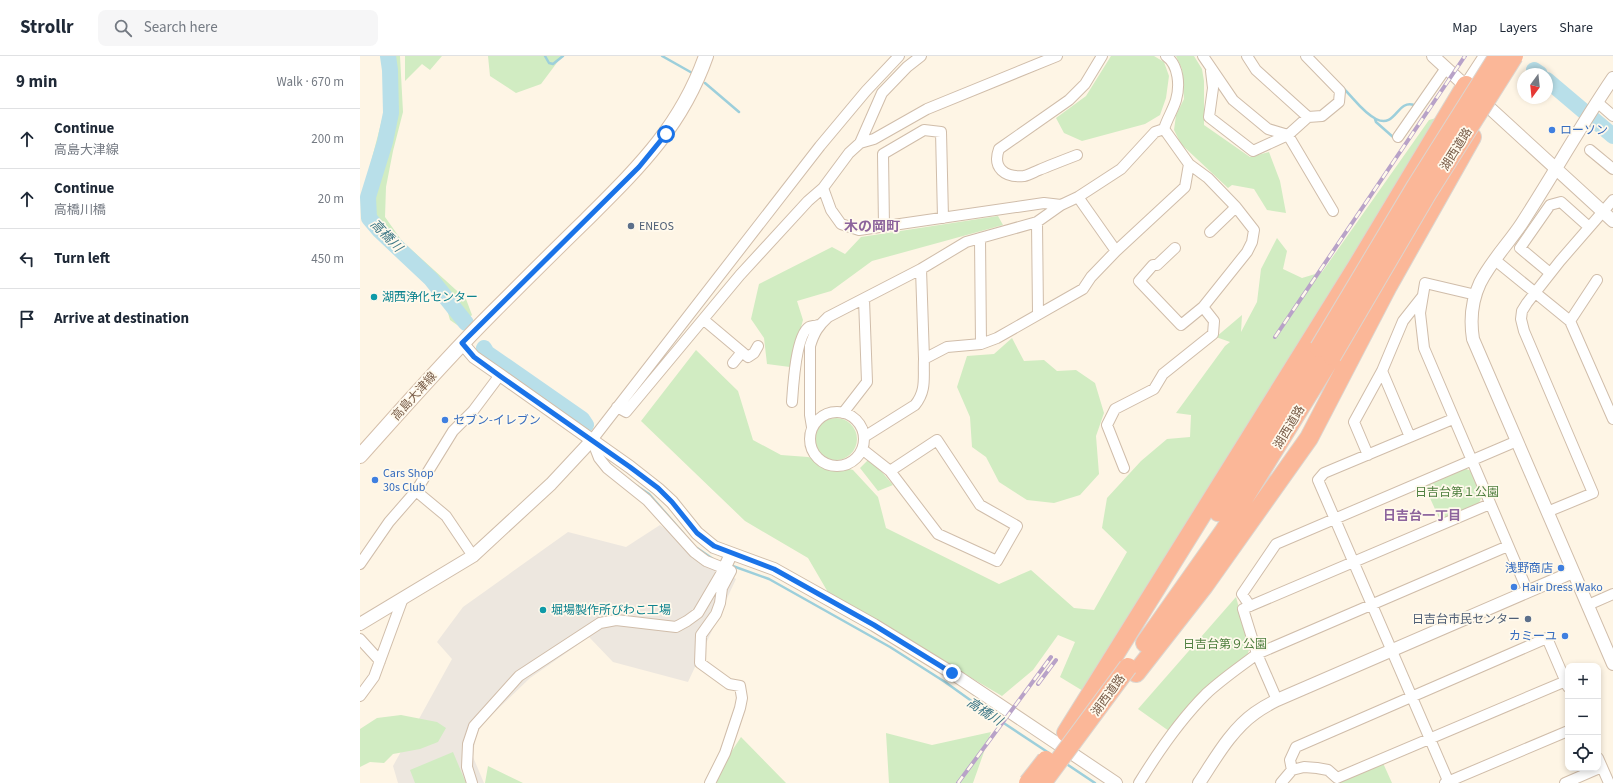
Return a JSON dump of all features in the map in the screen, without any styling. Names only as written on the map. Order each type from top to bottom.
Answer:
[{"type":"highway","name":"湖西道路","points":[[1125,664],[1224,531],[1326,352],[1416,186],[1498,56]]},
{"type":"highway","name":"湖西道路","points":[[1326,352],[1514,56]]},
{"type":"highway","points":[[1038,783],[1094,724],[1125,664],[1357,266],[1466,85]]},
{"type":"highway","points":[[1038,783],[1066,733],[1125,664],[1204,586],[1309,438],[1388,286],[1489,106]]},
{"type":"main road","name":"高島大津線","points":[[360,456],[465,340],[639,167],[666,134],[677,117],[698,78],[706,56]]},
{"type":"street","points":[[360,624],[473,556],[550,484],[592,440],[820,146],[866,91],[899,56]]},
{"type":"street","points":[[617,407],[626,412],[756,258],[808,201],[823,188],[849,153],[860,143],[882,93],[907,67],[921,56]]},
{"type":"street","points":[[860,143],[874,139],[927,108],[1057,56]]},
{"type":"street","points":[[1077,155],[1025,176],[1003,172],[998,167],[997,162],[999,149],[1069,100],[1085,84],[1101,56]]},
{"type":"street","points":[[792,402],[798,352],[804,334],[809,327],[818,325],[828,317],[921,269],[966,242],[1037,222],[1061,205],[1078,197],[1121,169],[1155,132],[1164,129],[1176,99],[1177,70],[1166,56]]},
{"type":"street","points":[[1202,56],[1233,100],[1268,130],[1288,135],[1333,211]]},
{"type":"street","points":[[1247,56],[1256,70],[1308,117]]},
{"type":"street","points":[[1210,68],[1213,88],[1209,117],[1253,151],[1288,135],[1308,117],[1322,116],[1339,102],[1340,91],[1306,56]]},
{"type":"street","points":[[1433,56],[1613,221]]},
{"type":"street","points":[[1466,85],[1485,56]]},
{"type":"street","points":[[1489,106],[1523,56]]},
{"type":"street","points":[[1398,137],[1446,68]]},
{"type":"street","points":[[1613,78],[1511,240],[1495,260],[1480,283],[1470,324],[1473,339],[1613,664]]},
{"type":"street","points":[[1596,104],[1613,116]]},
{"type":"street","points":[[1164,129],[1189,164],[1208,178],[1236,207],[1254,230],[1252,242],[1247,252],[1203,307],[1181,325],[1138,281],[1153,265],[1157,266],[1175,248]]},
{"type":"street","points":[[884,227],[882,154],[924,130],[941,132],[943,218]]},
{"type":"street","points":[[1590,150],[1613,169]]},
{"type":"street","points":[[924,359],[947,346],[981,344],[997,338],[1083,288],[1091,277],[1116,251],[1184,187],[1189,164]]},
{"type":"street","points":[[823,188],[831,210],[841,224],[859,230],[1044,203],[1061,205]]},
{"type":"street","points":[[1078,197],[1116,251]]},
{"type":"street","points":[[1547,512],[1593,493],[1524,331],[1521,319],[1522,311],[1550,273],[1613,200]]},
{"type":"street","points":[[1550,273],[1520,248],[1550,204],[1561,202],[1589,227]]},
{"type":"street","points":[[1210,232],[1236,207]]},
{"type":"street","points":[[1037,222],[1038,314]]},
{"type":"street","points":[[980,238],[981,344]]},
{"type":"street","points":[[1495,260],[1570,321],[1613,419]]},
{"type":"street","points":[[864,437],[915,405],[921,398],[924,386],[924,359],[921,269]]},
{"type":"street","points":[[1570,321],[1597,280]]},
{"type":"street","points":[[1476,295],[1425,283],[1422,297],[1420,325],[1424,348],[1528,592]]},
{"type":"street","points":[[1368,455],[1354,422],[1382,371],[1403,321],[1422,297]]},
{"type":"street","points":[[844,413],[867,382],[864,299]]},
{"type":"street","points":[[1124,468],[1107,425],[1115,409],[1154,389],[1163,374],[1213,334],[1214,321],[1203,307]]},
{"type":"street","points":[[704,320],[748,357],[754,353],[758,346]]},
{"type":"street","points":[[812,427],[820,418],[831,413],[844,413],[858,422],[864,437],[862,449],[856,458],[848,464],[837,466],[826,464],[817,458],[811,449],[810,438],[812,427],[810,415],[810,346],[818,325]]},
{"type":"street","points":[[465,340],[474,357],[658,488],[672,502],[697,533],[714,546],[731,554],[774,569],[874,625],[952,673],[1116,783]]},
{"type":"street","points":[[734,363],[742,352]]},
{"type":"street","points":[[1382,371],[1410,437]]},
{"type":"street","points":[[360,564],[389,522],[416,491],[453,431],[473,411],[500,376]]},
{"type":"street","points":[[1453,419],[1324,473],[1318,480],[1448,782],[1565,732]]},
{"type":"street","points":[[592,440],[599,458],[607,468],[647,500],[694,552],[706,561],[731,571],[722,588],[720,603],[716,614],[701,634],[700,663],[729,684],[740,686],[742,698],[740,708],[724,753],[710,783]]},
{"type":"street","points":[[862,449],[890,471],[938,534],[997,561],[1017,526],[980,505],[937,440],[890,471]]},
{"type":"street","points":[[1250,606],[1242,594],[1276,544],[1517,441]]},
{"type":"street","points":[[416,491],[446,516],[473,556]]},
{"type":"street","points":[[1276,700],[1257,654],[1244,609],[1490,504]]},
{"type":"street","points":[[1138,783],[1163,746],[1206,695],[1227,676],[1257,654],[1508,546]]},
{"type":"street","points":[[472,783],[467,767],[468,744],[474,726],[519,676],[600,623],[616,620],[676,627],[687,621],[698,613],[731,554]]},
{"type":"street","points":[[1199,783],[1229,739],[1240,726],[1254,713],[1276,700],[1573,572]]},
{"type":"street","points":[[1588,605],[1613,594]]},
{"type":"street","points":[[360,696],[374,677],[403,598]]},
{"type":"street","points":[[1292,770],[1290,760],[1296,747],[1547,638],[1565,679]]},
{"type":"street","points":[[360,639],[380,661]]},
{"type":"street","points":[[1281,783],[1292,770],[1304,767],[1328,770],[1336,778],[1565,685]]},
{"type":"street","points":[[1601,764],[1609,783]]},
{"type":"street","points":[[1565,783],[1585,771]]},
{"type":"shaded area","points":[[660,525],[736,579],[688,682],[613,662],[589,637],[530,678],[476,730],[473,757],[484,783],[398,783],[393,766],[452,659],[437,642],[463,607],[568,532],[626,547]]},
{"type":"green space","points":[[382,56],[400,56],[403,112],[386,187],[385,217],[402,241],[466,299],[472,315],[460,327],[450,320],[446,306],[365,219],[364,189],[385,108]]},
{"type":"green space","points":[[405,56],[442,56],[430,70],[422,64],[405,81]]},
{"type":"green space","points":[[488,56],[562,56],[541,84],[516,93],[490,76]]},
{"type":"green space","points":[[1111,56],[1154,56],[1164,62],[1169,76],[1166,98],[1160,115],[1145,124],[1082,141],[1064,133],[1056,118],[1086,96]]},
{"type":"green space","points":[[1176,56],[1194,56],[1202,69],[1204,81],[1204,125],[1250,157],[1269,152],[1280,181],[1286,213],[1267,210],[1254,189],[1232,185],[1228,188],[1181,144],[1174,130],[1176,115],[1184,99],[1182,69]]},
{"type":"green space","points":[[1436,118],[1353,264],[1083,691],[1060,677],[1075,642],[1058,635],[1033,670],[1002,696],[829,594],[808,558],[745,521],[641,421],[696,350],[738,391],[753,440],[781,455],[808,457],[853,470],[878,497],[886,528],[999,584],[1031,570],[1074,608],[1094,610],[1127,552],[1102,528],[1107,498],[1141,461],[1167,439],[1190,437],[1191,415],[1176,413],[1225,346],[1230,342],[1216,337],[1242,315],[1241,332],[1257,302],[1261,269],[1277,238],[1287,251],[1283,269],[1302,278],[1322,272],[1429,120]]},
{"type":"green space","points":[[998,216],[1003,225],[872,261],[831,291],[797,301],[803,320],[790,367],[767,364],[764,338],[751,319],[759,284],[832,247],[845,254],[861,237]]},
{"type":"green space","points":[[1012,338],[1024,361],[1044,360],[1057,371],[1076,370],[1095,383],[1104,413],[1096,436],[1099,474],[1080,495],[1054,503],[1027,500],[999,482],[986,457],[972,447],[970,417],[957,387],[967,356],[994,354]]},
{"type":"green space","points":[[832,418],[840,418],[851,424],[857,435],[857,443],[851,454],[840,460],[832,460],[821,454],[815,443],[815,435],[821,424]]},
{"type":"green space","points":[[870,458],[893,485],[878,491],[860,468]]},
{"type":"green space","name":"日吉台第１公園","points":[[1463,468],[1472,471],[1482,496],[1479,503],[1440,520],[1424,485]]},
{"type":"green space","name":"日吉台第９公園","points":[[1236,597],[1250,647],[1247,656],[1169,731],[1138,709]]},
{"type":"green space","points":[[401,715],[437,722],[446,728],[438,742],[420,749],[393,754],[384,763],[370,762],[360,767],[360,729],[377,718]]},
{"type":"green space","points":[[991,732],[973,783],[889,783],[886,733],[932,745]]},
{"type":"green space","points":[[741,737],[786,783],[711,783]]},
{"type":"green space","points":[[453,752],[466,783],[415,783],[410,770]]},
{"type":"green space","points":[[1383,763],[1392,783],[1339,783]]},
{"type":"green space","points":[[488,766],[523,783],[485,783]]},
{"type":"waterway","name":"高橋川","points":[[388,56],[390,70],[391,113],[385,142],[368,197],[369,218],[380,231],[431,279],[466,323]]},
{"type":"waterway","points":[[545,56],[549,63],[553,64],[563,56]]},
{"type":"waterway","points":[[662,56],[694,74]]},
{"type":"waterway","points":[[705,83],[739,112]]},
{"type":"waterway","points":[[1553,85],[1613,136]]},
{"type":"waterway","points":[[1342,87],[1366,112],[1376,119],[1383,121],[1388,120],[1404,106],[1408,104],[1414,105]]},
{"type":"waterway","points":[[1375,119],[1376,122],[1393,137]]},
{"type":"waterway","name":"高橋川","points":[[484,348],[487,353],[582,419],[586,425]]},
{"type":"waterway","name":"高橋川","points":[[634,484],[649,494],[684,534]]},
{"type":"waterway","name":"高橋川","points":[[697,548],[713,559]]},
{"type":"waterway","name":"高橋川","points":[[730,565],[769,579],[890,647],[945,682],[1049,753]]},
{"type":"waterway","name":"高橋川","points":[[1065,763],[1095,783]]},
{"type":"railway","points":[[1275,337],[1465,56]]},
{"type":"railway","points":[[958,783],[1051,657]]},
{"type":"railway","points":[[1038,684],[1056,660]]},
{"type":"place","name":"ローソン","points":[[1552,130]]},
{"type":"place","name":"ENEOS","points":[[631,226]]},
{"type":"place","name":"湖西浄化センター","points":[[374,297]]},
{"type":"place","name":"セブン-イレブン","points":[[445,420]]},
{"type":"place","name":"Cars Shop 30s Club","points":[[375,480]]},
{"type":"place","name":"浅野商店","points":[[1561,568]]},
{"type":"place","name":"Hair Dress Wako","points":[[1514,587]]},
{"type":"place","name":"堀場製作所びわこ工場","points":[[543,610]]},
{"type":"place","name":"日吉台市民センター","points":[[1528,619]]},
{"type":"place","name":"カミーユ","points":[[1565,636]]},
{"type":"district","name":"木の岡町","points":[[872,226]]},
{"type":"district","name":"日吉台一丁目","points":[[1422,515]]},
{"type":"route","points":[[666,134],[639,167],[462,343],[474,357],[658,488],[672,502],[697,533],[714,546],[731,554],[774,569],[874,625],[952,673]]}]
